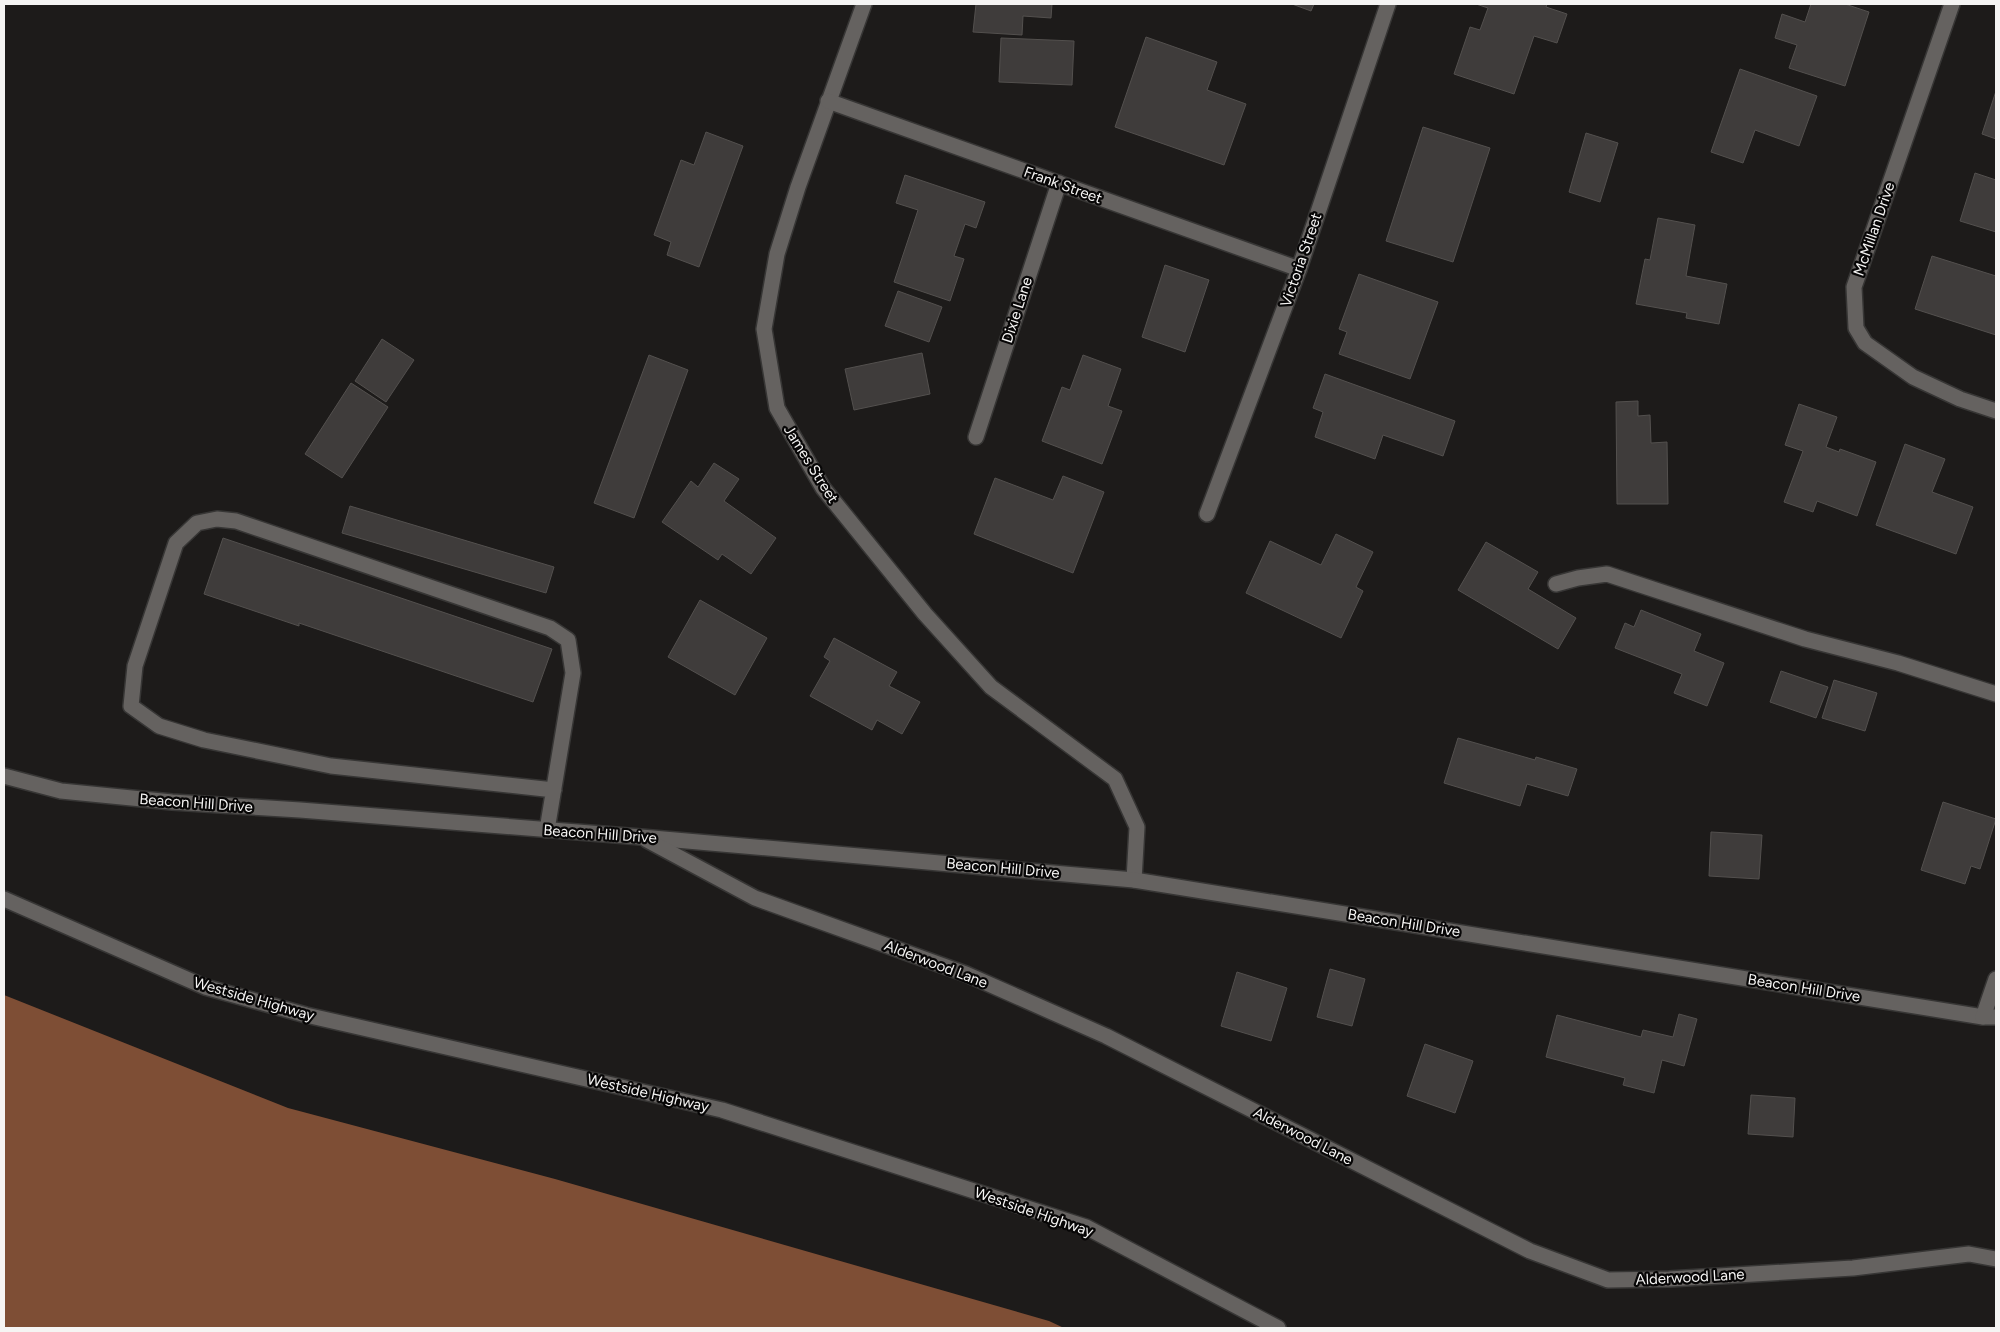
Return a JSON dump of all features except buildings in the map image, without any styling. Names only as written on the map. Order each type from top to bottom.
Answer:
[{"type":"street","name":"James Street","points":[[864,4],[798,187],[777,254],[764,329],[777,408],[823,488],[924,614],[964,658],[991,687],[1115,779],[1137,827],[1134,880]]},
{"type":"street","name":"Victoria Street","points":[[1207,514],[1299,269],[1388,4]]},
{"type":"street","name":"McMillan Drive","points":[[1952,4],[1854,287],[1856,328],[1865,343],[1913,377],[1960,399],[1996,411]]},
{"type":"street","name":"Frank Street","points":[[828,101],[1299,269]]},
{"type":"street","name":"Dixie Lane","points":[[976,437],[1059,183]]},
{"type":"street","points":[[547,830],[554,790],[573,674],[568,640],[550,628],[236,521],[217,519],[196,522],[176,543],[135,666],[132,706],[160,726],[204,740],[331,766],[554,790]]},
{"type":"street","points":[[1556,584],[1578,578],[1607,574],[1805,638],[1898,663],[1996,694]]},
{"type":"street","name":"Beacon Hill Drive","points":[[4,776],[61,791],[172,802],[300,810],[641,837],[1134,880],[1990,1017]]},
{"type":"street","name":"Alderwood Lane","points":[[641,837],[755,898],[966,974],[1106,1036],[1530,1251],[1608,1280],[1669,1279],[1853,1268],[1969,1254],[1996,1259]]},
{"type":"street","name":"Westside Highway","points":[[4,899],[205,987],[306,1015],[722,1110],[1086,1227],[1278,1328]]},
{"type":"street","points":[[1990,1017],[1996,979]]},
{"type":"shaded area","points":[[4,995],[288,1108],[555,1179],[1049,1321],[1064,1328],[4,1328]]}]
